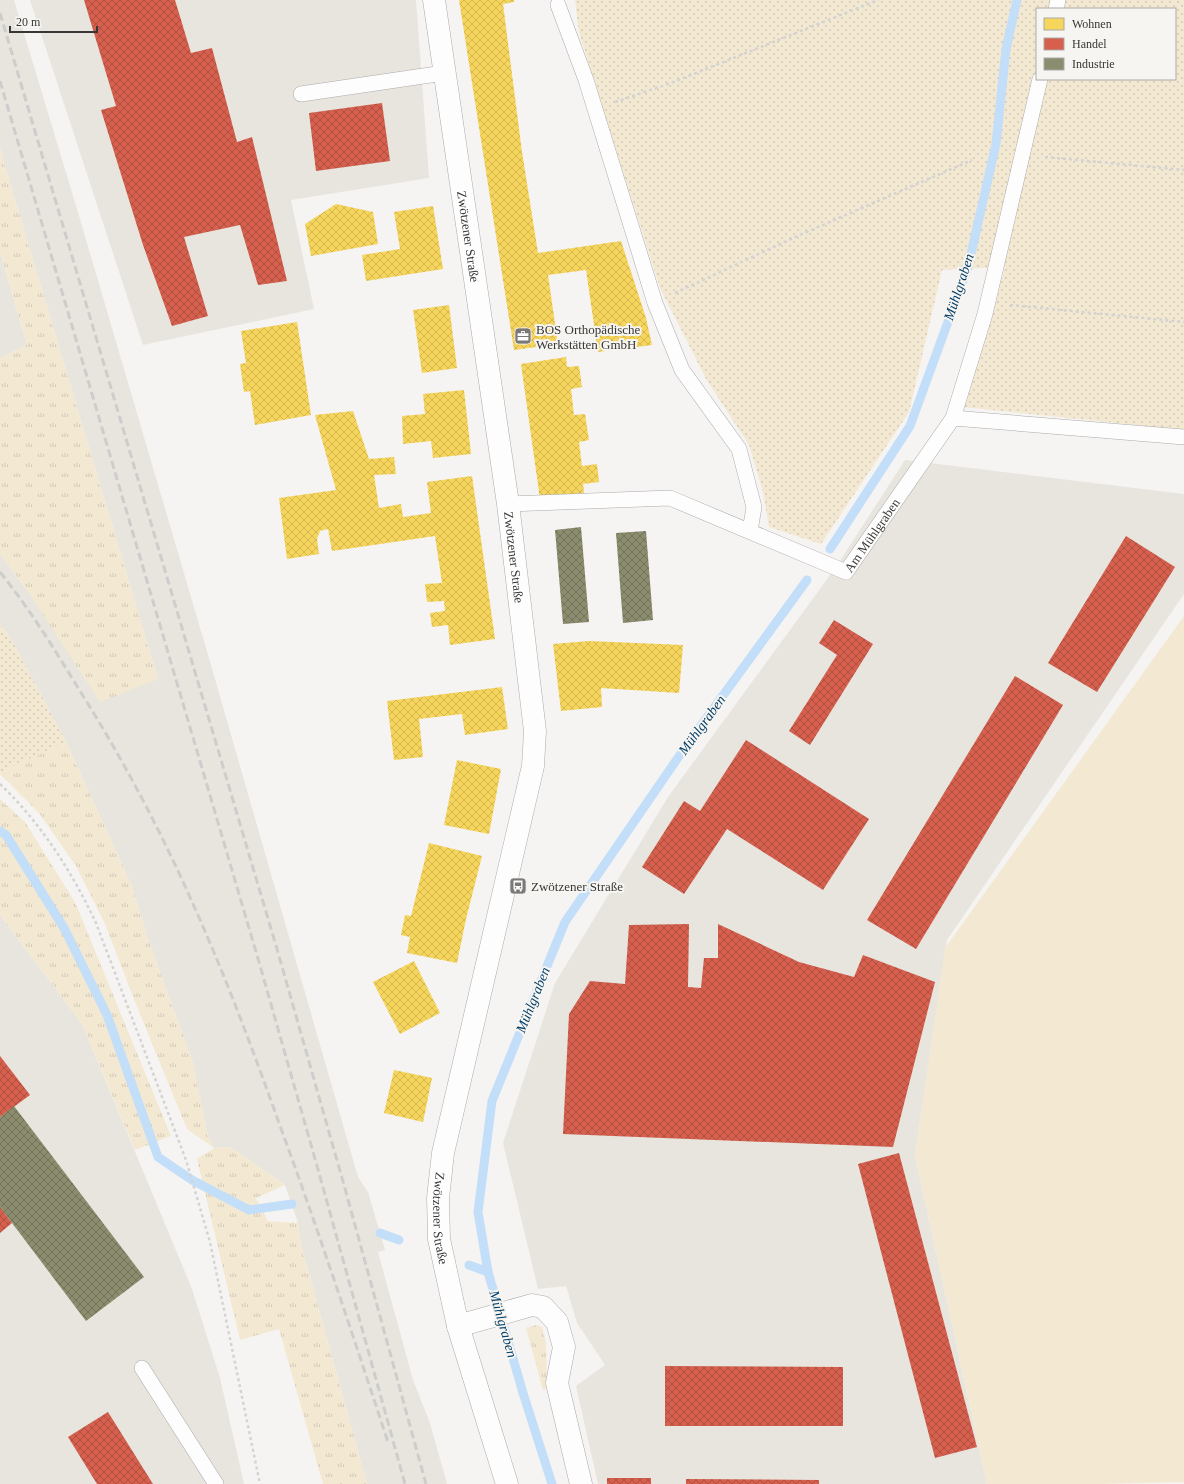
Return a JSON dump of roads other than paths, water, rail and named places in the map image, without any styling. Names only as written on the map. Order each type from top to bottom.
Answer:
[{"type":"street","name":"Zwötzener Straße","points":[[434,0],[508,504],[535,731],[533,766],[443,1153],[438,1198],[439,1239],[458,1326],[507,1484]]},
{"type":"street","points":[[458,1326],[532,1305],[543,1307],[558,1322],[564,1347],[557,1383],[581,1484]]},
{"type":"lane","points":[[558,5],[586,80],[655,303],[682,370],[739,449],[754,507],[750,531]]},
{"type":"lane","points":[[301,94],[444,72]]},
{"type":"lane","points":[[1040,80],[988,303],[953,418],[1184,437]]},
{"type":"lane","name":"Am Mühlgraben","points":[[508,504],[670,498],[846,572],[953,418]]},
{"type":"lane","points":[[142,1368],[216,1484]]},
{"type":"waterway","name":"Mühlgraben","points":[[830,549],[910,426],[968,267],[996,144],[1006,49],[1017,0]]},
{"type":"waterway","name":"Mühlgraben","points":[[552,1484],[523,1393],[488,1272],[478,1212],[492,1101],[565,922],[684,749],[807,580]]},
{"type":"waterway","points":[[0,831],[6,835],[64,928],[107,1015],[158,1157],[192,1180],[249,1210],[292,1204]]},
{"type":"waterway","points":[[380,1233],[399,1240]]},
{"type":"waterway","points":[[469,1265],[488,1272]]},
{"type":"railway","points":[[0,13],[277,949],[344,1185],[426,1484]]},
{"type":"railway","points":[[0,81],[259,962],[405,1484]]},
{"type":"railway","points":[[0,572],[39,626],[108,737],[153,819],[193,904],[249,1040],[321,1243],[388,1442]]},
{"type":"place","name":"BOS Orthopädische Werkstätten GmbH","points":[[523,336]]},
{"type":"place","name":"Zwötzener Straße","points":[[518,886]]}]
